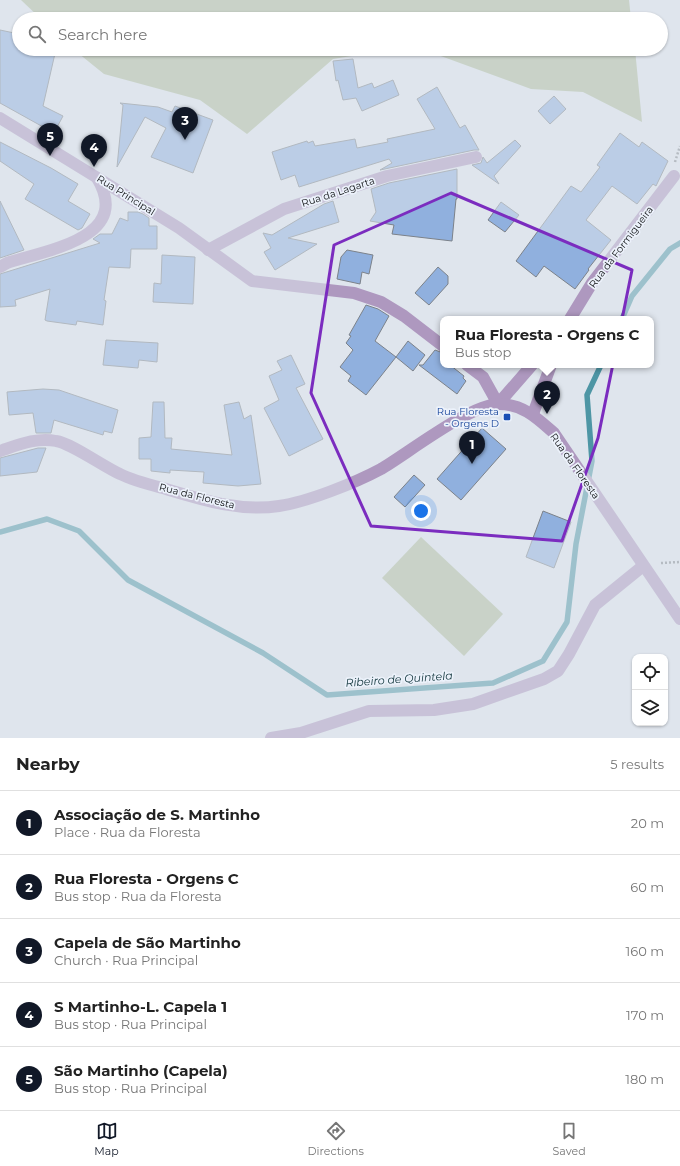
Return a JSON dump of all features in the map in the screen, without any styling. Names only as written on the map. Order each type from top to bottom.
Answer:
[{"type":"street","name":"Rua Principal","points":[[0,118],[179,228],[252,281],[354,293],[381,302],[404,316],[440,344]]},
{"type":"street","name":"Rua da Lagarta","points":[[208,250],[284,209],[387,176],[476,157]]},
{"type":"street","name":"Rua da Formigueira","points":[[572,316],[592,283],[674,176]]},
{"type":"street","points":[[0,267],[7,263],[76,241],[92,232],[105,215],[107,201],[103,188],[96,177]]},
{"type":"street","points":[[471,368],[483,377],[498,404],[529,368]]},
{"type":"street","points":[[533,414],[550,368]]},
{"type":"street","name":"Rua da Floresta","points":[[0,451],[36,440],[57,440],[122,475],[207,501],[246,508],[280,506],[328,492],[380,469],[476,409],[498,404],[516,406],[533,414],[554,433],[680,619]]},
{"type":"street","points":[[271,738],[301,733],[369,711],[434,710],[473,704],[544,679],[558,671],[596,605],[643,566]]},
{"type":"highlighted area","points":[[451,193],[632,270],[598,438],[562,541],[371,526],[311,393],[334,245]]},
{"type":"green space","points":[[21,0],[629,0],[630,12],[34,12]]},
{"type":"green space","points":[[82,56],[352,56],[333,59],[247,134],[200,100],[104,74]]},
{"type":"green space","points":[[441,56],[636,56],[642,122],[583,92],[531,89]]},
{"type":"green space","points":[[421,537],[503,614],[464,656],[382,578]]},
{"type":"building","points":[[0,30],[12,33],[12,56],[54,56],[43,106],[63,116],[54,133],[0,103]]},
{"type":"building","points":[[353,59],[358,88],[372,83],[374,88],[393,80],[399,95],[362,111],[356,98],[343,100],[338,80],[336,81],[333,61]]},
{"type":"building","points":[[437,87],[460,128],[465,125],[479,150],[380,170],[392,163],[389,159],[299,187],[295,175],[281,180],[272,152],[307,141],[308,143],[313,141],[315,146],[355,139],[357,148],[388,142],[387,139],[435,129],[417,99]]},
{"type":"building","points":[[554,96],[566,109],[550,124],[538,111]]},
{"type":"building","points":[[120,103],[158,107],[172,112],[175,106],[213,120],[193,173],[151,157],[166,128],[145,117],[117,167],[123,105]]},
{"type":"building","points":[[620,133],[639,147],[642,142],[668,161],[656,186],[653,184],[637,204],[612,186],[586,220],[611,240],[588,269],[589,270],[575,289],[544,266],[536,277],[516,261],[571,186],[581,192],[600,167],[597,165]]},
{"type":"building","points":[[515,140],[521,146],[494,176],[499,184],[472,165],[481,163],[483,157],[487,163]]},
{"type":"building","points":[[0,142],[51,168],[78,184],[68,201],[90,214],[82,228],[78,230],[25,199],[34,184],[0,161]]},
{"type":"building","points":[[457,169],[457,199],[452,241],[392,234],[394,225],[370,221],[376,212],[371,189],[389,183]]},
{"type":"building","points":[[0,201],[24,250],[0,258]]},
{"type":"building","points":[[333,201],[339,222],[288,238],[317,244],[275,270],[264,252],[271,248],[263,233],[272,235],[324,204]]},
{"type":"building","points":[[501,202],[519,215],[505,232],[488,220]]},
{"type":"building","points":[[128,212],[138,212],[143,214],[149,218],[149,226],[157,226],[157,249],[131,249],[130,268],[109,267],[104,300],[106,301],[103,325],[77,321],[76,325],[45,320],[50,289],[15,300],[16,306],[0,307],[0,274],[100,243],[93,239],[100,234],[112,234],[120,218],[128,221]]},
{"type":"building","points":[[347,250],[373,255],[369,274],[362,272],[360,284],[337,279],[341,257]]},
{"type":"building","points":[[162,255],[195,257],[193,304],[153,302],[154,283],[161,284]]},
{"type":"building","points":[[438,267],[448,276],[448,284],[429,305],[415,293]]},
{"type":"building","points":[[366,305],[378,309],[389,316],[375,341],[396,357],[366,395],[348,381],[351,376],[340,367],[353,350],[346,343]]},
{"type":"building","points":[[106,340],[158,343],[157,362],[139,360],[138,368],[103,365]]},
{"type":"building","points":[[408,341],[425,355],[413,371],[396,357]]},
{"type":"building","points":[[435,350],[440,352],[440,368],[454,368],[464,376],[463,378],[466,381],[457,394],[419,365],[423,365]]},
{"type":"building","points":[[291,355],[305,384],[296,388],[323,439],[289,456],[264,408],[279,400],[269,376],[282,370],[277,361]]},
{"type":"building","points":[[43,389],[59,390],[118,410],[112,433],[104,431],[103,435],[54,420],[51,433],[36,433],[33,413],[9,415],[7,392]]},
{"type":"building","points":[[153,402],[164,402],[165,438],[172,438],[171,449],[232,455],[224,405],[239,402],[244,419],[251,415],[261,484],[238,486],[203,483],[204,472],[170,470],[170,473],[151,471],[151,459],[139,459],[139,438],[151,437]]},
{"type":"building","points":[[482,428],[506,449],[461,500],[437,479]]},
{"type":"building","points":[[38,448],[46,448],[37,472],[0,476],[0,458]]},
{"type":"building","points":[[414,475],[425,485],[405,507],[394,497]]},
{"type":"building","points":[[543,511],[571,522],[554,568],[526,557]]},
{"type":"waterway","name":"Ribeiro de Quintela","points":[[623,316],[632,296],[670,249],[680,243]]},
{"type":"waterway","name":"Ribeiro de Quintela","points":[[0,532],[47,519],[79,531],[128,580],[263,653],[327,695],[493,683],[543,661],[567,622],[576,544],[592,461],[587,395],[600,368]]},
{"type":"place","name":"Capela de São Martinho","points":[[185,140]]},
{"type":"place","name":"São Martinho (Capela)","points":[[50,156]]},
{"type":"place","name":"S Martinho-L. Capela 1","points":[[94,167]]},
{"type":"place","name":"Rua Floresta - Orgens C","points":[[547,414]]},
{"type":"place","name":"Rua Floresta - Orgens D","points":[[507,417]]},
{"type":"place","name":"Associação de S. Martinho","points":[[472,464]]}]
